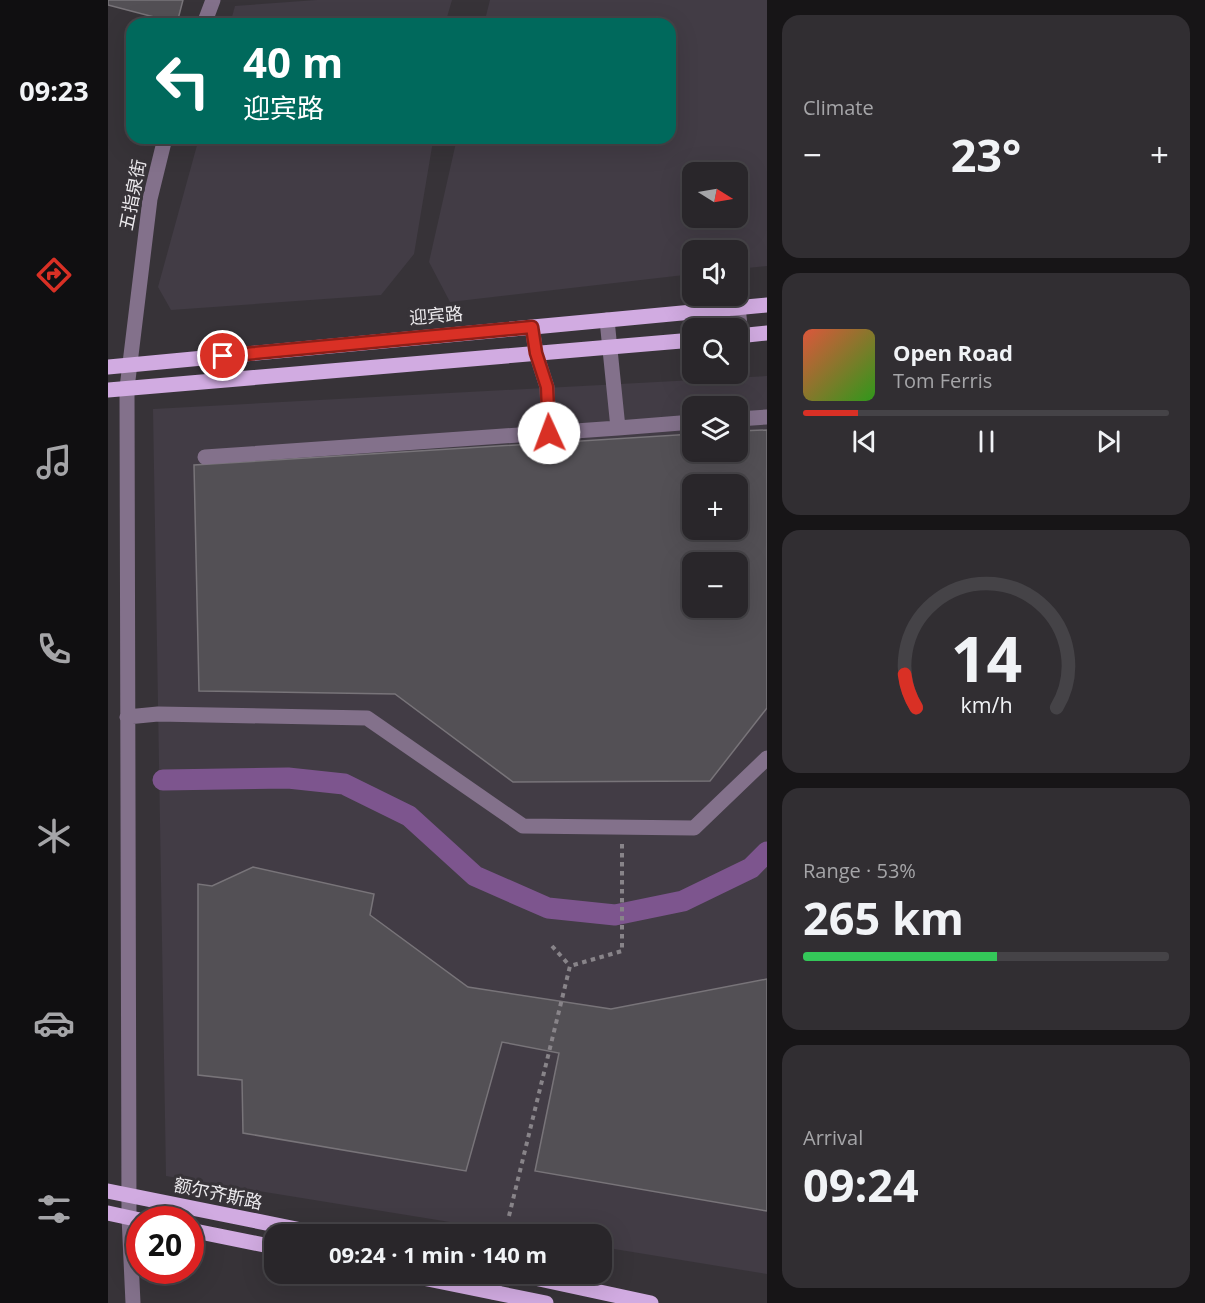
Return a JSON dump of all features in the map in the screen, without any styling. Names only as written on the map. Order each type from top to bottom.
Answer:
[{"type":"main road","name":"迎宾路","points":[[748,302],[767,304]]},
{"type":"main road","name":"迎宾路","points":[[108,367],[607,320],[703,306]]},
{"type":"main road","points":[[748,335],[767,333]]},
{"type":"main road","points":[[108,390],[682,341]]},
{"type":"main road","name":"额尔齐斯路","points":[[108,1191],[272,1224]]},
{"type":"main road","points":[[108,1213],[126,1216]]},
{"type":"main road","points":[[204,1233],[264,1245]]},
{"type":"main road","points":[[453,1284],[519,1300],[546,1303]]},
{"type":"main road","points":[[563,1284],[651,1303]]},
{"type":"street","points":[[206,18],[213,0]]},
{"type":"street","name":"五指泉街","points":[[131,1206],[129,1195],[127,388],[150,199],[164,144]]},
{"type":"street","points":[[607,320],[618,428]]},
{"type":"street","points":[[532,327],[536,353],[547,387],[549,433]]},
{"type":"street","points":[[748,418],[767,417]]},
{"type":"street","points":[[205,457],[682,423]]},
{"type":"street","points":[[128,717],[158,714],[367,718],[523,826],[694,828],[767,758]]},
{"type":"street","name":"五指泉街","points":[[133,1284],[133,1303]]},
{"type":"street","points":[[493,1292],[495,1284]]},
{"type":"path","points":[[570,966],[622,951],[622,827]]},
{"type":"path","points":[[552,946],[570,966]]},
{"type":"path","points":[[507,1224],[570,966]]},
{"type":"shaded area","points":[[317,0],[452,0],[447,18],[232,18],[235,6]]},
{"type":"shaded area","points":[[490,0],[767,0],[767,266],[748,268],[748,240],[682,240],[682,275],[450,302],[429,262],[456,144],[676,144],[676,18],[486,18]]},
{"type":"shaded area","points":[[197,144],[432,144],[414,254],[381,295],[171,310],[158,287]]},
{"type":"shaded area","points":[[767,376],[767,1274],[612,1249],[612,1224],[462,1224],[166,1176],[153,409],[682,381],[682,384],[748,384],[748,377]]},
{"type":"building","points":[[108,0],[183,0],[178,18],[158,18],[108,5]]},
{"type":"building","points":[[767,430],[767,708],[710,781],[513,782],[395,694],[199,691],[194,465],[682,435],[682,462],[748,462],[748,431]]},
{"type":"building","points":[[253,867],[374,894],[370,915],[468,987],[611,1009],[767,979],[767,1211],[535,1171],[559,1053],[502,1042],[466,1171],[243,1133],[242,1080],[198,1075],[198,884],[212,886]]},
{"type":"waterway","points":[[163,780],[288,778],[344,784],[409,816],[475,876],[548,908],[615,915],[683,901],[751,868],[767,852]]},
{"type":"route","points":[[223,356],[532,327],[536,353],[547,387],[549,433]]}]
